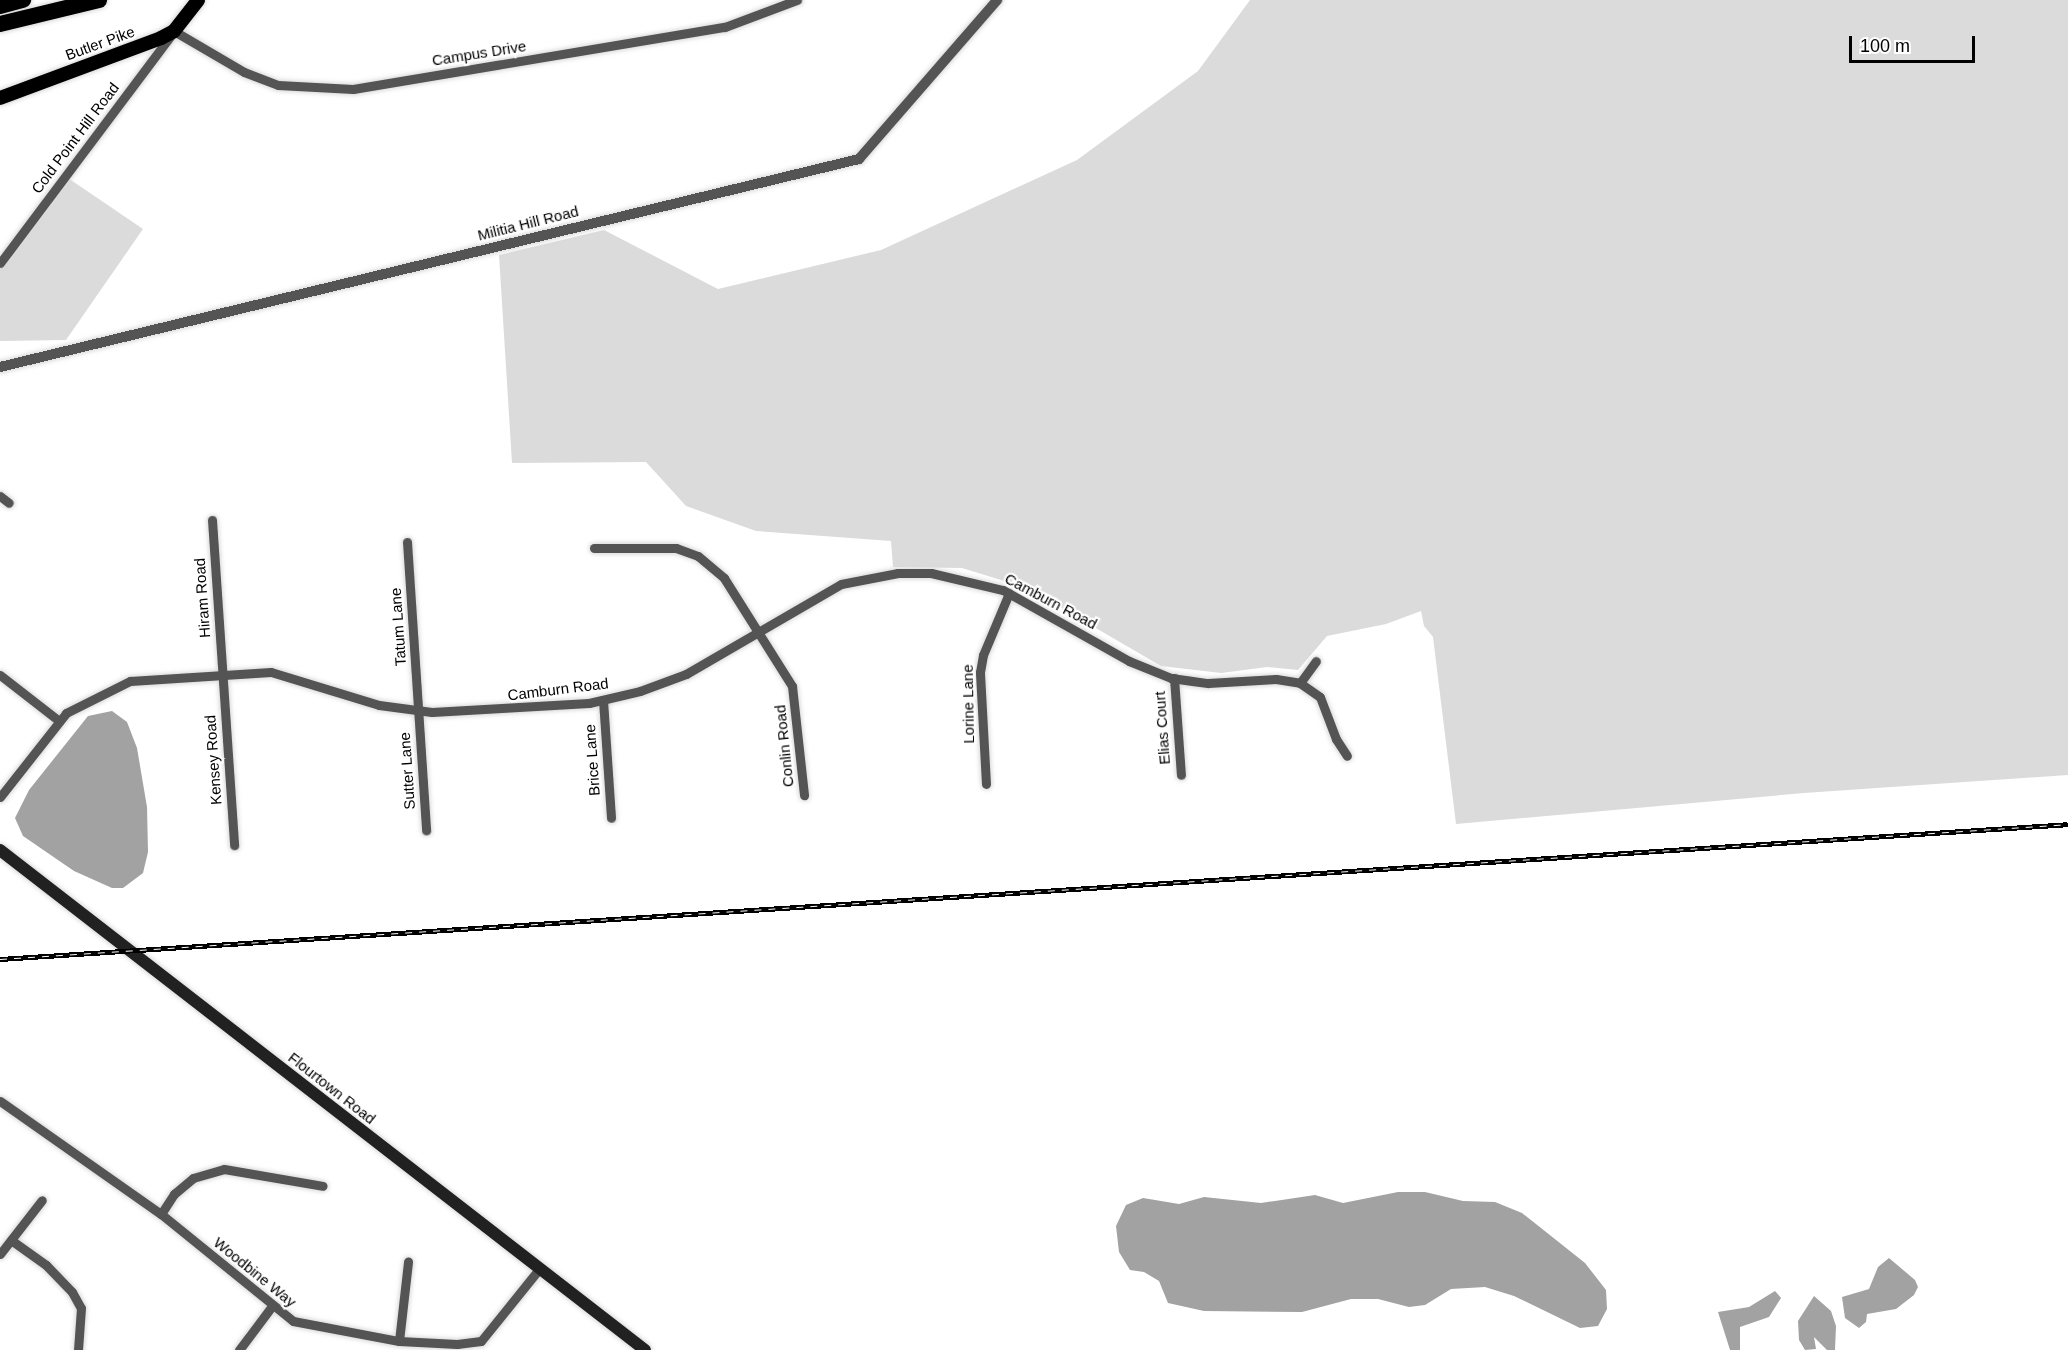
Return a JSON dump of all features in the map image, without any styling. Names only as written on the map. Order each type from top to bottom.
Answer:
[{"type":"highway","points":[[0,6],[23,0]]},
{"type":"highway","points":[[0,24],[99,0]]},
{"type":"main road","points":[[174,31],[198,0]]},
{"type":"main road","name":"Butler Pike","points":[[0,98],[174,31]]},
{"type":"main road","name":"Flourtown Road","points":[[0,850],[645,1350]]},
{"type":"street","name":"Campus Drive","points":[[174,31],[244,72],[278,85],[353,89],[725,27],[797,0]]},
{"type":"street","name":"Militia Hill Road","points":[[0,367],[859,159],[997,0]]},
{"type":"street","name":"Cold Point Hill Road","points":[[0,264],[174,31]]},
{"type":"street","points":[[0,496],[9,503]]},
{"type":"street","name":"Hiram Road","points":[[212,520],[222,674]]},
{"type":"street","name":"Tatum Lane","points":[[407,542],[418,710]]},
{"type":"street","name":"Conlin Road","points":[[594,548],[667,547],[698,556],[732,588],[792,686],[804,795]]},
{"type":"street","name":"Camburn Road","points":[[0,797],[59,721],[81,702],[130,681],[271,672],[379,705],[418,710],[514,710],[603,700],[686,674],[826,591],[884,575],[931,573],[986,584],[1009,593],[1129,661],[1174,678],[1208,683],[1276,679],[1300,683]]},
{"type":"street","name":"Lorine Lane","points":[[986,784],[980,672],[1009,593]]},
{"type":"street","points":[[1316,661],[1300,683],[1320,697],[1347,756]]},
{"type":"street","name":"Kensey Road","points":[[222,674],[234,844]]},
{"type":"street","points":[[0,675],[59,721]]},
{"type":"street","name":"Elias Court","points":[[1174,678],[1181,775]]},
{"type":"street","name":"Brice Lane","points":[[603,700],[611,818]]},
{"type":"street","name":"Sutter Lane","points":[[418,710],[426,830]]},
{"type":"street","name":"Woodbine Way","points":[[0,1101],[161,1215],[293,1321],[399,1341],[457,1344],[481,1341],[539,1269]]},
{"type":"street","points":[[161,1215],[174,1194],[193,1178],[224,1169],[323,1185]]},
{"type":"street","points":[[0,1254],[42,1200]]},
{"type":"street","points":[[11,1240],[46,1265],[72,1292],[81,1308],[78,1350]]},
{"type":"street","points":[[399,1341],[408,1262]]},
{"type":"street","points":[[239,1350],[272,1306]]},
{"type":"shaded area","points":[[1250,0],[2068,0],[2068,775],[1804,793],[1456,824],[1433,637],[1424,626],[1421,611],[1386,624],[1327,636],[1298,670],[1267,667],[1221,673],[1161,666],[1027,588],[962,568],[893,567],[891,541],[756,531],[686,506],[646,462],[512,463],[499,255],[604,230],[718,289],[881,250],[1077,160],[1198,71]]},
{"type":"shaded area","points":[[65,176],[143,229],[66,340],[0,341],[0,263]]},
{"type":"shaded area","points":[[112,711],[127,722],[137,748],[147,807],[148,852],[143,873],[123,888],[112,888],[74,871],[23,836],[15,818],[29,790],[88,716]]},
{"type":"shaded area","points":[[1398,1192],[1425,1192],[1463,1201],[1495,1202],[1522,1213],[1585,1263],[1606,1290],[1607,1309],[1598,1326],[1580,1328],[1514,1296],[1485,1287],[1451,1289],[1425,1305],[1409,1307],[1378,1299],[1351,1299],[1302,1312],[1204,1311],[1168,1303],[1159,1281],[1144,1272],[1130,1270],[1119,1252],[1116,1226],[1126,1205],[1143,1198],[1179,1204],[1204,1197],[1261,1203],[1315,1195],[1343,1203]]},
{"type":"shaded area","points":[[1889,1258],[1915,1280],[1918,1287],[1914,1295],[1896,1309],[1867,1314],[1866,1322],[1859,1328],[1845,1318],[1842,1297],[1869,1289],[1878,1267]]},
{"type":"shaded area","points":[[1775,1291],[1781,1298],[1769,1317],[1740,1327],[1740,1350],[1730,1350],[1718,1312],[1749,1307]]},
{"type":"shaded area","points":[[1814,1296],[1831,1311],[1836,1326],[1835,1350],[1827,1350],[1814,1337],[1816,1349],[1805,1350],[1799,1340],[1798,1321]]},
{"type":"railway","points":[[0,959],[2068,824]]}]
